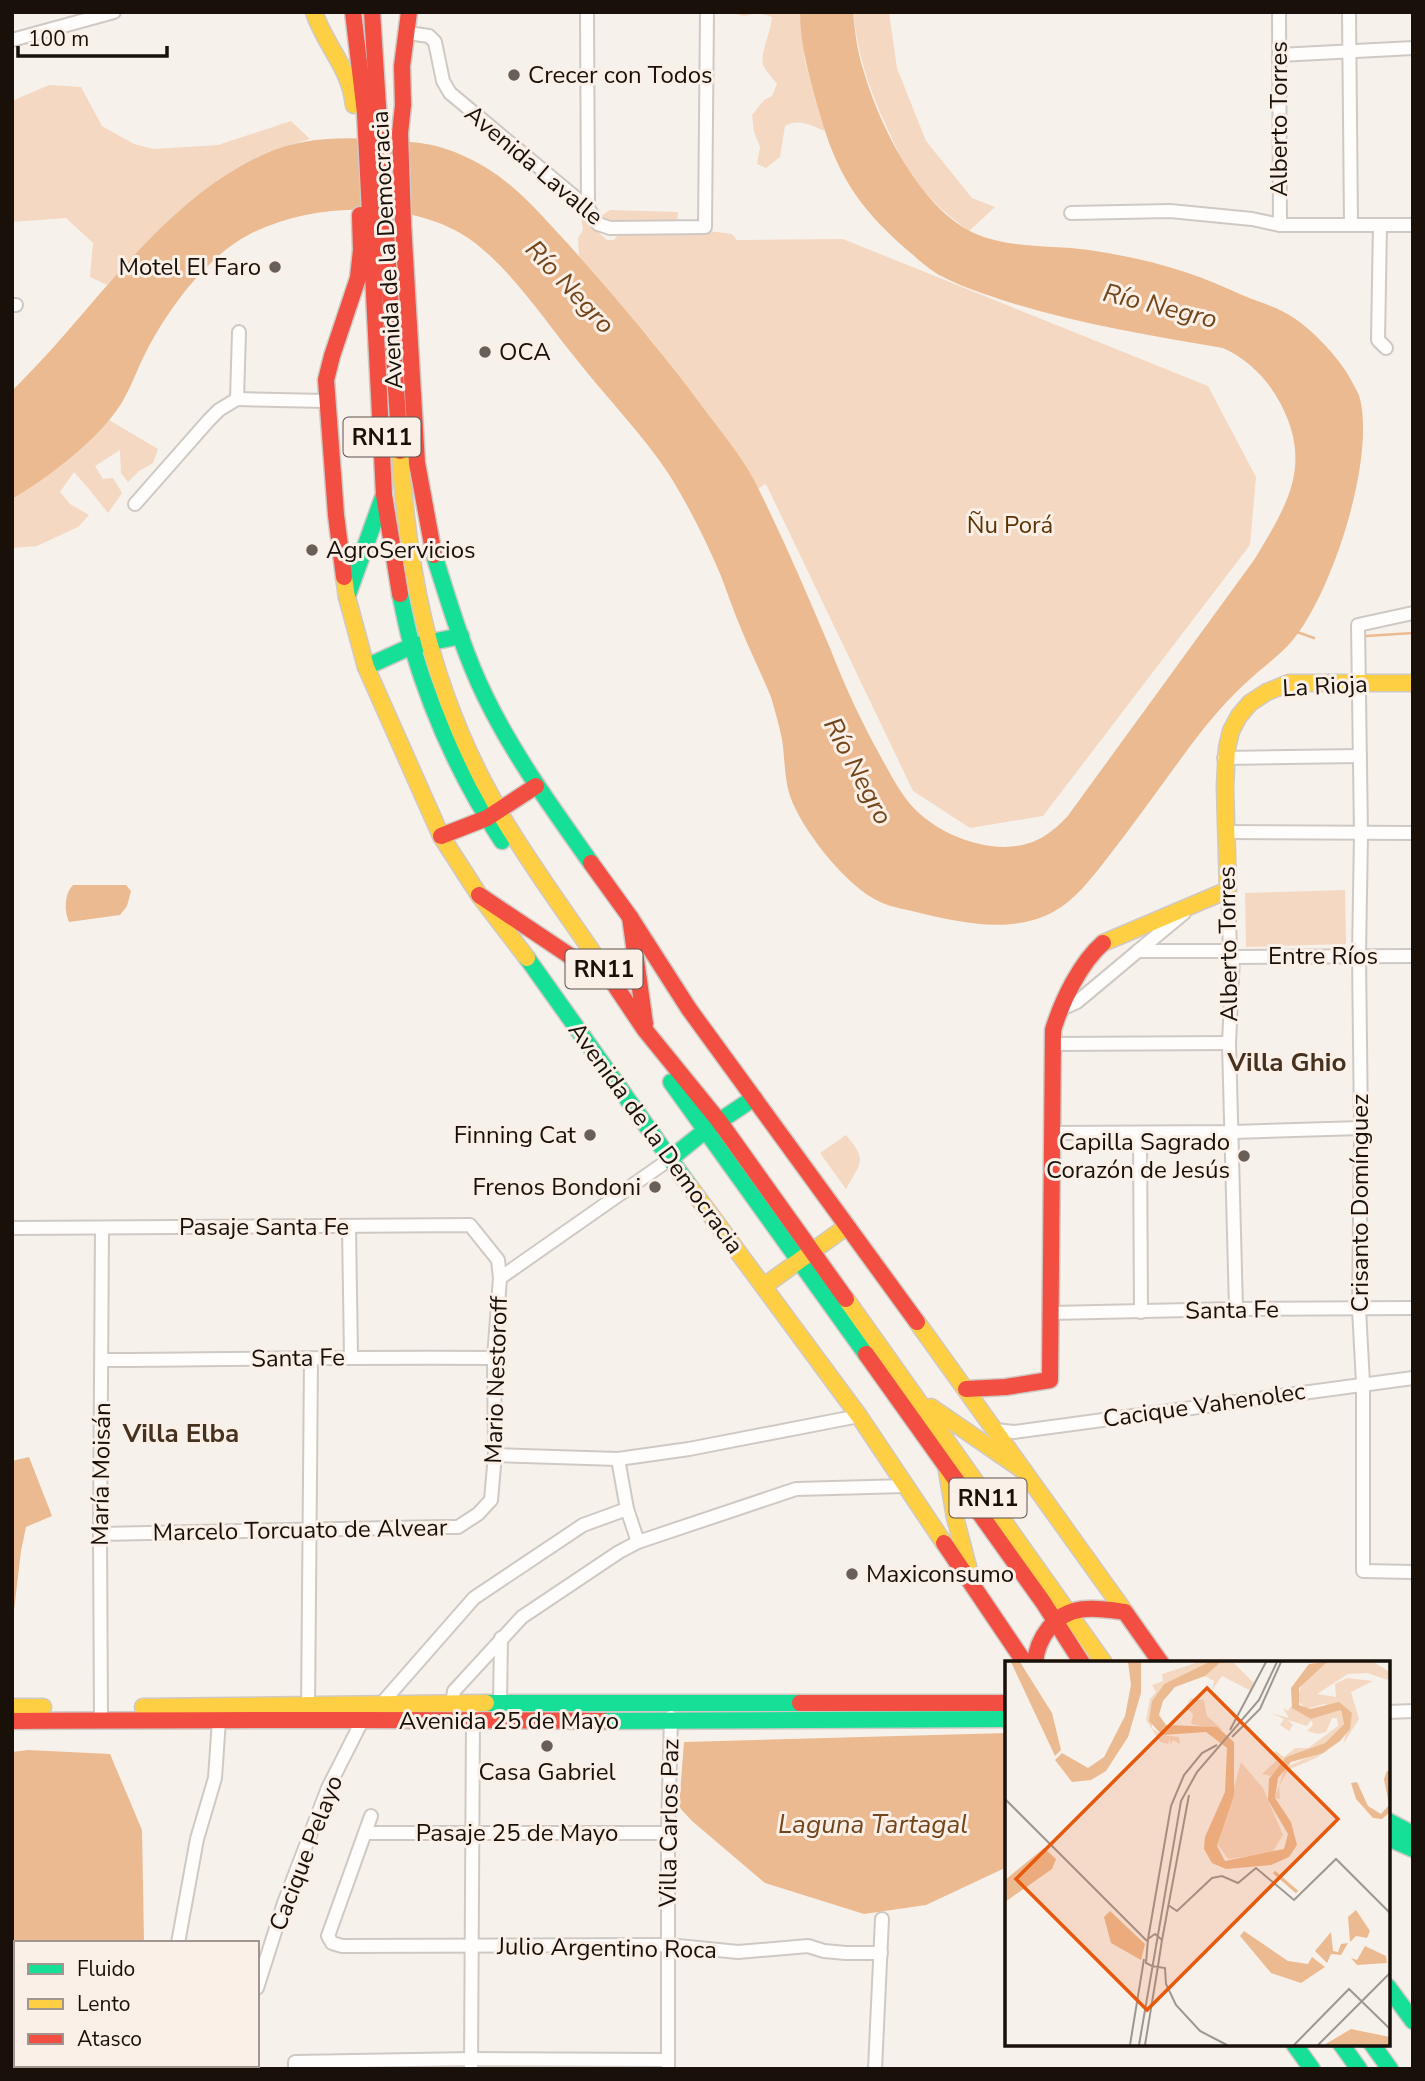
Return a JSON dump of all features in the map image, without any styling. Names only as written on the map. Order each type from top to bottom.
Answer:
[{"type":"main road","name":"Avenida de la Democracia","points":[[314,12],[317,25],[367,112]]},
{"type":"main road","name":"Avenida de la Democracia","points":[[353,12],[381,227],[431,543],[461,636],[485,696],[536,786],[630,917],[689,1009],[1125,1612]]},
{"type":"main road","name":"Avenida de la Democracia","points":[[372,12],[367,112],[394,366],[404,511],[420,644]]},
{"type":"main road","name":"Avenida de la Democracia","points":[[409,12],[402,66],[403,105],[400,133],[381,227],[384,495],[397,582],[420,644],[447,699],[493,814],[585,966],[713,1126]]},
{"type":"main road","name":"Avenida de la Democracia","points":[[381,227],[356,284],[329,360],[326,401],[337,515],[347,597],[366,667],[441,836],[479,895],[859,1416],[1024,1661]]},
{"type":"main road","points":[[347,597],[384,495]]},
{"type":"main road","points":[[366,667],[420,644],[461,636]]},
{"type":"main road","name":"La Rioja","points":[[1244,710],[1256,697],[1289,684],[1413,683]]},
{"type":"main road","name":"Alberto Torres","points":[[1227,890],[1224,758],[1230,734],[1244,710]]},
{"type":"main road","points":[[441,836],[493,814],[536,786]]},
{"type":"main road","name":"Avenida de la Democracia","points":[[493,814],[503,819],[645,1030],[806,1257],[946,1465],[1043,1602],[1081,1661]]},
{"type":"main road","points":[[966,1389],[1006,1387],[1050,1380],[1053,1030],[1059,1010],[1088,958],[1102,944],[1227,890]]},
{"type":"main road","points":[[479,895],[585,966]]},
{"type":"main road","points":[[630,917],[645,1030]]},
{"type":"main road","points":[[670,1159],[754,1098]]},
{"type":"main road","points":[[764,1286],[846,1227]]},
{"type":"main road","name":"Avenida de la Democracia","points":[[806,1257],[907,1384],[1103,1661]]},
{"type":"main road","name":"RN11","points":[[907,1384],[948,1420],[1024,1471]]},
{"type":"main road","points":[[946,1465],[955,1517],[972,1586]]},
{"type":"main road","points":[[1035,1661],[1039,1644],[1054,1621],[1069,1611],[1088,1607],[1125,1612]]},
{"type":"main road","name":"RN11","points":[[1125,1612],[1160,1661]]},
{"type":"main road","name":"Avenida 25 de Mayo","points":[[12,1707],[219,1720],[382,1703],[452,1704],[473,1712],[500,1703],[1005,1703]]},
{"type":"main road","name":"Avenida 25 de Mayo","points":[[12,1721],[102,1714],[307,1711],[362,1721],[473,1712],[671,1722],[1005,1719]]},
{"type":"main road","points":[[1390,1822],[1413,1834]]},
{"type":"main road","points":[[1390,1839],[1413,1849]]},
{"type":"main road","points":[[1390,1990],[1413,2021]]},
{"type":"main road","points":[[1295,2046],[1312,2069]]},
{"type":"main road","points":[[1342,2046],[1359,2069]]},
{"type":"main road","points":[[1373,2046],[1390,2069]]},
{"type":"street","points":[[12,40],[114,12]]},
{"type":"street","points":[[587,12],[588,208]]},
{"type":"street","name":"Avenida Lavalle","points":[[408,33],[429,36],[436,43],[443,81],[450,93],[588,208],[598,224],[610,229],[705,227],[707,12]]},
{"type":"street","name":"Alberto Torres","points":[[1279,12],[1280,225]]},
{"type":"street","points":[[1349,12],[1351,224]]},
{"type":"street","points":[[1279,55],[1413,48]]},
{"type":"street","points":[[1070,213],[1170,211],[1252,219],[1280,225],[1413,225]]},
{"type":"street","points":[[1380,225],[1382,344]]},
{"type":"street","points":[[237,399],[239,332]]},
{"type":"street","points":[[135,504],[209,420],[237,399],[326,401]]},
{"type":"street","name":"Crisanto Domínguez","points":[[1413,613],[1359,625],[1358,683],[1361,834],[1359,1309],[1363,1383],[1363,1571],[1413,1572]]},
{"type":"street","points":[[1224,758],[1360,756]]},
{"type":"street","points":[[1227,832],[1413,833]]},
{"type":"street","name":"Alberto Torres","points":[[1227,890],[1231,954],[1229,1043],[1236,1308]]},
{"type":"street","points":[[1059,1010],[1077,1002],[1190,907]]},
{"type":"street","name":"Entre Ríos","points":[[1138,951],[1413,956]]},
{"type":"street","points":[[1053,1044],[1229,1043]]},
{"type":"street","points":[[1051,1133],[1360,1128]]},
{"type":"street","points":[[1140,1133],[1141,1312]]},
{"type":"street","points":[[500,1278],[670,1159]]},
{"type":"street","name":"Pasaje Santa Fe","points":[[12,1228],[470,1225],[498,1260]]},
{"type":"street","points":[[349,1227],[351,1357]]},
{"type":"street","name":"María Moisán","points":[[102,1228],[102,1714]]},
{"type":"street","name":"Mario Nestoroff","points":[[491,1500],[495,1455],[494,1358],[500,1278],[498,1260]]},
{"type":"street","name":"Santa Fe","points":[[1051,1312],[1413,1308]]},
{"type":"street","name":"Santa Fe","points":[[103,1360],[494,1358]]},
{"type":"street","points":[[307,1711],[311,1359]]},
{"type":"street","name":"Cacique Vahenolec","points":[[995,1430],[1014,1432],[1413,1378]]},
{"type":"street","points":[[495,1455],[618,1459],[689,1449],[859,1416]]},
{"type":"street","points":[[618,1459],[627,1509],[638,1542]]},
{"type":"street","points":[[452,1704],[454,1691],[522,1617],[618,1552],[638,1542],[796,1489],[906,1486]]},
{"type":"street","name":"Marcelo Torcuato de Alvear","points":[[100,1534],[458,1527],[478,1514],[491,1500]]},
{"type":"street","points":[[382,1703],[474,1598],[583,1525],[627,1509]]},
{"type":"street","points":[[500,1703],[501,1638]]},
{"type":"street","name":"Villa Carlos Paz","points":[[668,2064],[671,1703]]},
{"type":"street","points":[[1390,1712],[1413,1711]]},
{"type":"street","points":[[471,2064],[473,1712]]},
{"type":"street","points":[[178,1941],[197,1839],[215,1778],[219,1720]]},
{"type":"street","name":"Cacique Pelayo","points":[[259,1982],[284,1903],[328,1788],[362,1721]]},
{"type":"street","points":[[366,1833],[371,1816]]},
{"type":"street","name":"Pasaje 25 de Mayo","points":[[366,1833],[668,1833]]},
{"type":"street","name":"Julio Argentino Roca","points":[[366,1833],[328,1936],[332,1943],[342,1946],[668,1945],[738,1952],[808,1946],[835,1952],[881,1953]]},
{"type":"street","points":[[875,2069],[881,1919]]},
{"type":"street","points":[[295,2066],[668,2064]]},
{"type":"green space","points":[[728,12],[800,12],[805,61],[825,131],[800,122],[785,126],[780,157],[766,168],[757,164],[760,147],[754,132],[752,115],[764,100],[772,96],[777,84],[765,69],[762,59],[772,17],[759,13],[744,16]]},
{"type":"green space","points":[[853,12],[889,12],[897,68],[926,141],[972,198],[995,207],[969,231],[929,197],[902,160],[866,76]]},
{"type":"green space","points":[[49,85],[81,87],[102,126],[134,144],[153,149],[218,145],[291,121],[310,139],[264,154],[220,179],[161,229],[107,285],[90,277],[93,243],[66,218],[12,222],[12,101]]},
{"type":"green space","name":"Ñu Porá","points":[[610,210],[678,212],[676,232],[701,230],[732,234],[737,240],[843,239],[1208,386],[1256,477],[1250,545],[1043,816],[970,828],[913,791],[767,486],[765,484],[758,489],[725,437],[652,341],[579,257],[578,238],[583,230],[581,217],[607,240],[614,240],[617,236],[610,223],[600,217]]},
{"type":"green space","points":[[109,420],[158,449],[153,463],[139,471],[128,482],[121,473],[120,450],[95,466],[103,479],[113,478],[122,493],[108,513],[74,472],[60,492],[70,504],[89,515],[78,527],[37,546],[12,548],[12,499],[63,463]]},
{"type":"green space","points":[[1345,890],[1346,944],[1246,947],[1245,893]]},
{"type":"green space","points":[[846,1135],[860,1156],[860,1162],[846,1189],[820,1153]]},
{"type":"water","name":"Río Negro","points":[[800,12],[853,12],[861,62],[870,91],[891,139],[919,185],[954,221],[974,233],[1002,242],[1089,250],[1164,265],[1275,308],[1301,323],[1322,342],[1335,356],[1359,395],[1363,421],[1362,453],[1356,487],[1336,559],[1307,619],[1292,641],[1211,719],[1082,889],[1061,907],[1036,919],[1001,925],[983,924],[896,907],[871,897],[836,866],[813,838],[795,809],[788,789],[782,739],[771,697],[721,576],[690,511],[668,473],[508,274],[477,244],[437,222],[383,210],[327,212],[299,216],[273,224],[234,244],[204,270],[177,302],[155,335],[125,398],[111,418],[72,457],[12,499],[12,391],[154,234],[179,211],[233,171],[262,155],[293,144],[357,138],[436,146],[485,167],[540,213],[653,343],[736,451],[754,480],[774,522],[861,718],[892,777],[911,805],[936,826],[969,841],[1004,847],[1021,845],[1045,836],[1067,817],[1254,560],[1287,499],[1293,480],[1294,439],[1287,418],[1270,387],[1252,367],[1223,348],[1082,322],[999,299],[939,275],[906,249],[862,203],[841,171],[826,133],[806,62]]},
{"type":"water","points":[[73,885],[126,885],[131,891],[127,906],[120,915],[69,922],[66,903]]},
{"type":"water","points":[[29,1457],[52,1516],[26,1527],[12,1627],[12,1461]]},
{"type":"water","name":"Laguna Tartagal","points":[[1005,1733],[1005,1868],[926,1905],[864,1914],[765,1883],[679,1807],[684,1742]]},
{"type":"water","points":[[28,1750],[110,1754],[142,1830],[144,1941],[14,1941],[14,2067],[123,2069],[12,2069],[12,1752]]},
{"type":"waterway","points":[[1297,632],[1314,638]]},
{"type":"waterway","points":[[1366,636],[1413,633]]},
{"type":"traffic: fast","points":[[347,597],[383,497]]},
{"type":"traffic: fast","points":[[434,555],[463,644],[496,718],[521,761],[591,863]]},
{"type":"traffic: fast","points":[[400,594],[412,646],[439,722],[474,795],[502,841]]},
{"type":"traffic: fast","points":[[366,667],[412,646],[461,636]]},
{"type":"traffic: fast","points":[[527,958],[690,1187]]},
{"type":"traffic: fast","points":[[671,1082],[866,1354]]},
{"type":"traffic: fast","points":[[670,1159],[706,1130],[754,1098]]},
{"type":"traffic: fast","points":[[486,1703],[800,1703]]},
{"type":"traffic: fast","points":[[603,1721],[1005,1719]]},
{"type":"traffic: fast","points":[[1390,1822],[1413,1834]]},
{"type":"traffic: fast","points":[[1390,1839],[1413,1849]]},
{"type":"traffic: fast","points":[[1390,1990],[1413,2021]]},
{"type":"traffic: fast","points":[[1295,2046],[1312,2069]]},
{"type":"traffic: fast","points":[[1342,2046],[1359,2069]]},
{"type":"traffic: fast","points":[[1373,2046],[1390,2069]]},
{"type":"traffic: slow","points":[[314,12],[348,79],[354,105]]},
{"type":"traffic: slow","points":[[400,451],[415,581],[448,703],[504,820],[602,966]]},
{"type":"traffic: slow","points":[[344,577],[366,667],[441,836],[479,895],[527,958]]},
{"type":"traffic: slow","points":[[1103,943],[1228,890],[1225,787],[1227,748],[1231,731],[1250,703],[1289,683],[1413,683]]},
{"type":"traffic: slow","points":[[690,1187],[859,1416],[944,1543]]},
{"type":"traffic: slow","points":[[764,1286],[846,1227]]},
{"type":"traffic: slow","points":[[846,1299],[1103,1661]]},
{"type":"traffic: slow","points":[[917,1322],[1125,1612]]},
{"type":"traffic: slow","points":[[931,1407],[1024,1471]]},
{"type":"traffic: slow","points":[[947,1471],[955,1517],[973,1586]]},
{"type":"traffic: slow","points":[[143,1707],[486,1703]]},
{"type":"traffic: slow","points":[[12,1707],[43,1707]]},
{"type":"traffic: jam","points":[[353,12],[365,113],[384,495],[400,594]]},
{"type":"traffic: jam","points":[[372,12],[400,451]]},
{"type":"traffic: jam","points":[[409,12],[402,66],[403,105],[400,133],[403,223],[417,463],[434,555]]},
{"type":"traffic: jam","points":[[344,577],[336,515],[326,380],[358,278],[361,250],[360,215]]},
{"type":"traffic: jam","points":[[441,836],[487,818],[536,786]]},
{"type":"traffic: jam","points":[[591,863],[630,917],[689,1009],[917,1322]]},
{"type":"traffic: jam","points":[[479,895],[585,966]]},
{"type":"traffic: jam","points":[[630,917],[645,1024]]},
{"type":"traffic: jam","points":[[966,1389],[1006,1387],[1050,1380],[1053,1030],[1073,983],[1103,943]]},
{"type":"traffic: jam","points":[[602,966],[645,1030],[719,1121],[846,1299]]},
{"type":"traffic: jam","points":[[866,1354],[1043,1602],[1081,1661]]},
{"type":"traffic: jam","points":[[944,1543],[1024,1661]]},
{"type":"traffic: jam","points":[[1035,1661],[1041,1640],[1049,1628],[1065,1614],[1084,1609],[1125,1612],[1160,1661]]},
{"type":"traffic: jam","points":[[800,1703],[1005,1703]]},
{"type":"traffic: jam","points":[[12,1721],[603,1721]]},
{"type":"place","name":"Crecer con Todos","points":[[514,75]]},
{"type":"place","name":"Motel El Faro","points":[[275,267]]},
{"type":"place","name":"OCA","points":[[485,352]]},
{"type":"place","name":"AgroServicios","points":[[312,550]]},
{"type":"place","name":"Finning Cat","points":[[590,1135]]},
{"type":"place","name":"Capilla Sagrado Corazón de Jesús","points":[[1244,1156]]},
{"type":"place","name":"Frenos Bondoni","points":[[655,1187]]},
{"type":"place","name":"Maxiconsumo","points":[[852,1574]]},
{"type":"place","name":"Casa Gabriel","points":[[547,1746]]},
{"type":"district","name":"Villa Ghio","points":[[1287,1062]]},
{"type":"district","name":"Villa Elba","points":[[181,1433]]}]
